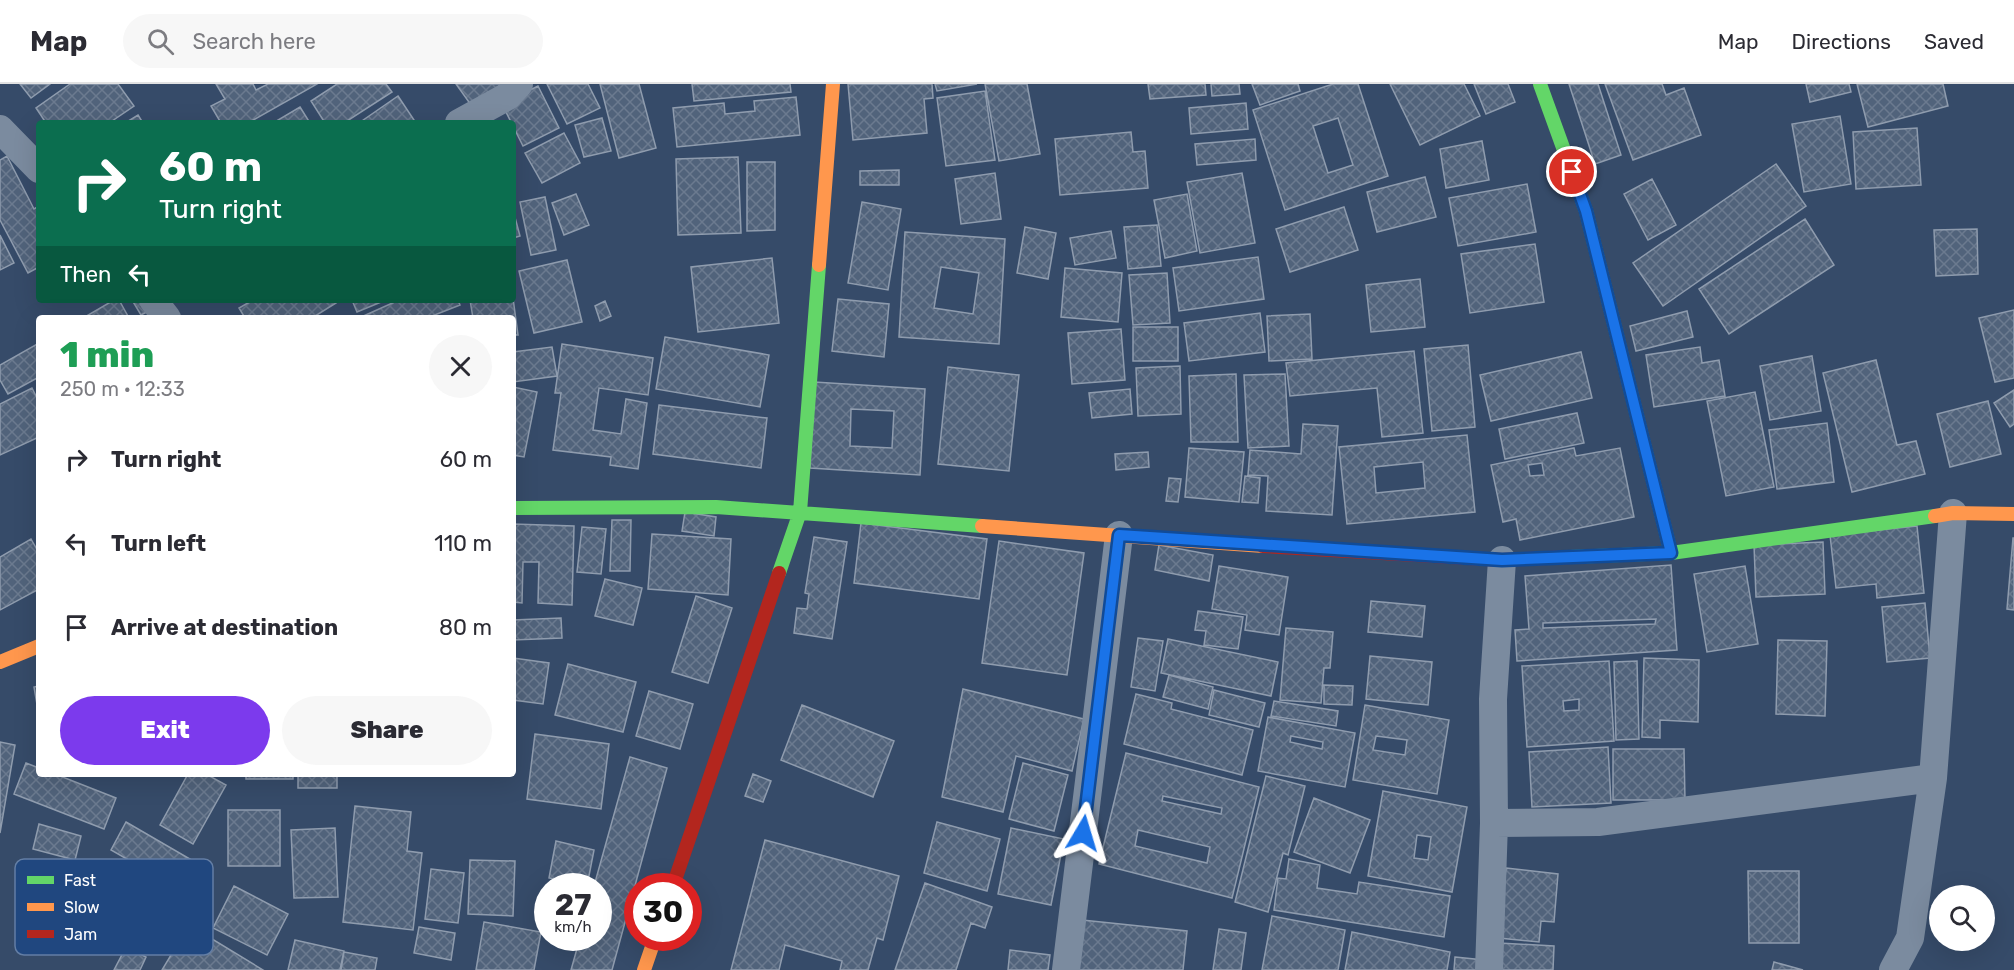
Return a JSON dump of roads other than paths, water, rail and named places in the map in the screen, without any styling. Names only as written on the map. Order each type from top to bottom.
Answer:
[{"type":"street","points":[[464,120],[508,96],[519,84]]},
{"type":"street","points":[[677,873],[800,512],[833,84]]},
{"type":"street","points":[[1540,84],[1586,211],[1671,553]]},
{"type":"street","points":[[0,129],[36,166]]},
{"type":"street","points":[[155,303],[165,315]]},
{"type":"street","points":[[516,508],[716,507],[1502,560],[1671,553],[1953,513],[2014,514]]},
{"type":"street","points":[[1893,970],[1910,938],[1933,778],[1953,513]]},
{"type":"street","points":[[1066,970],[1119,535]]},
{"type":"street","points":[[1489,970],[1494,822],[1493,699],[1502,560]]},
{"type":"street","points":[[0,662],[36,646]]},
{"type":"street","points":[[1494,822],[1599,822],[1933,778]]},
{"type":"street","points":[[644,970],[651,951]]}]
